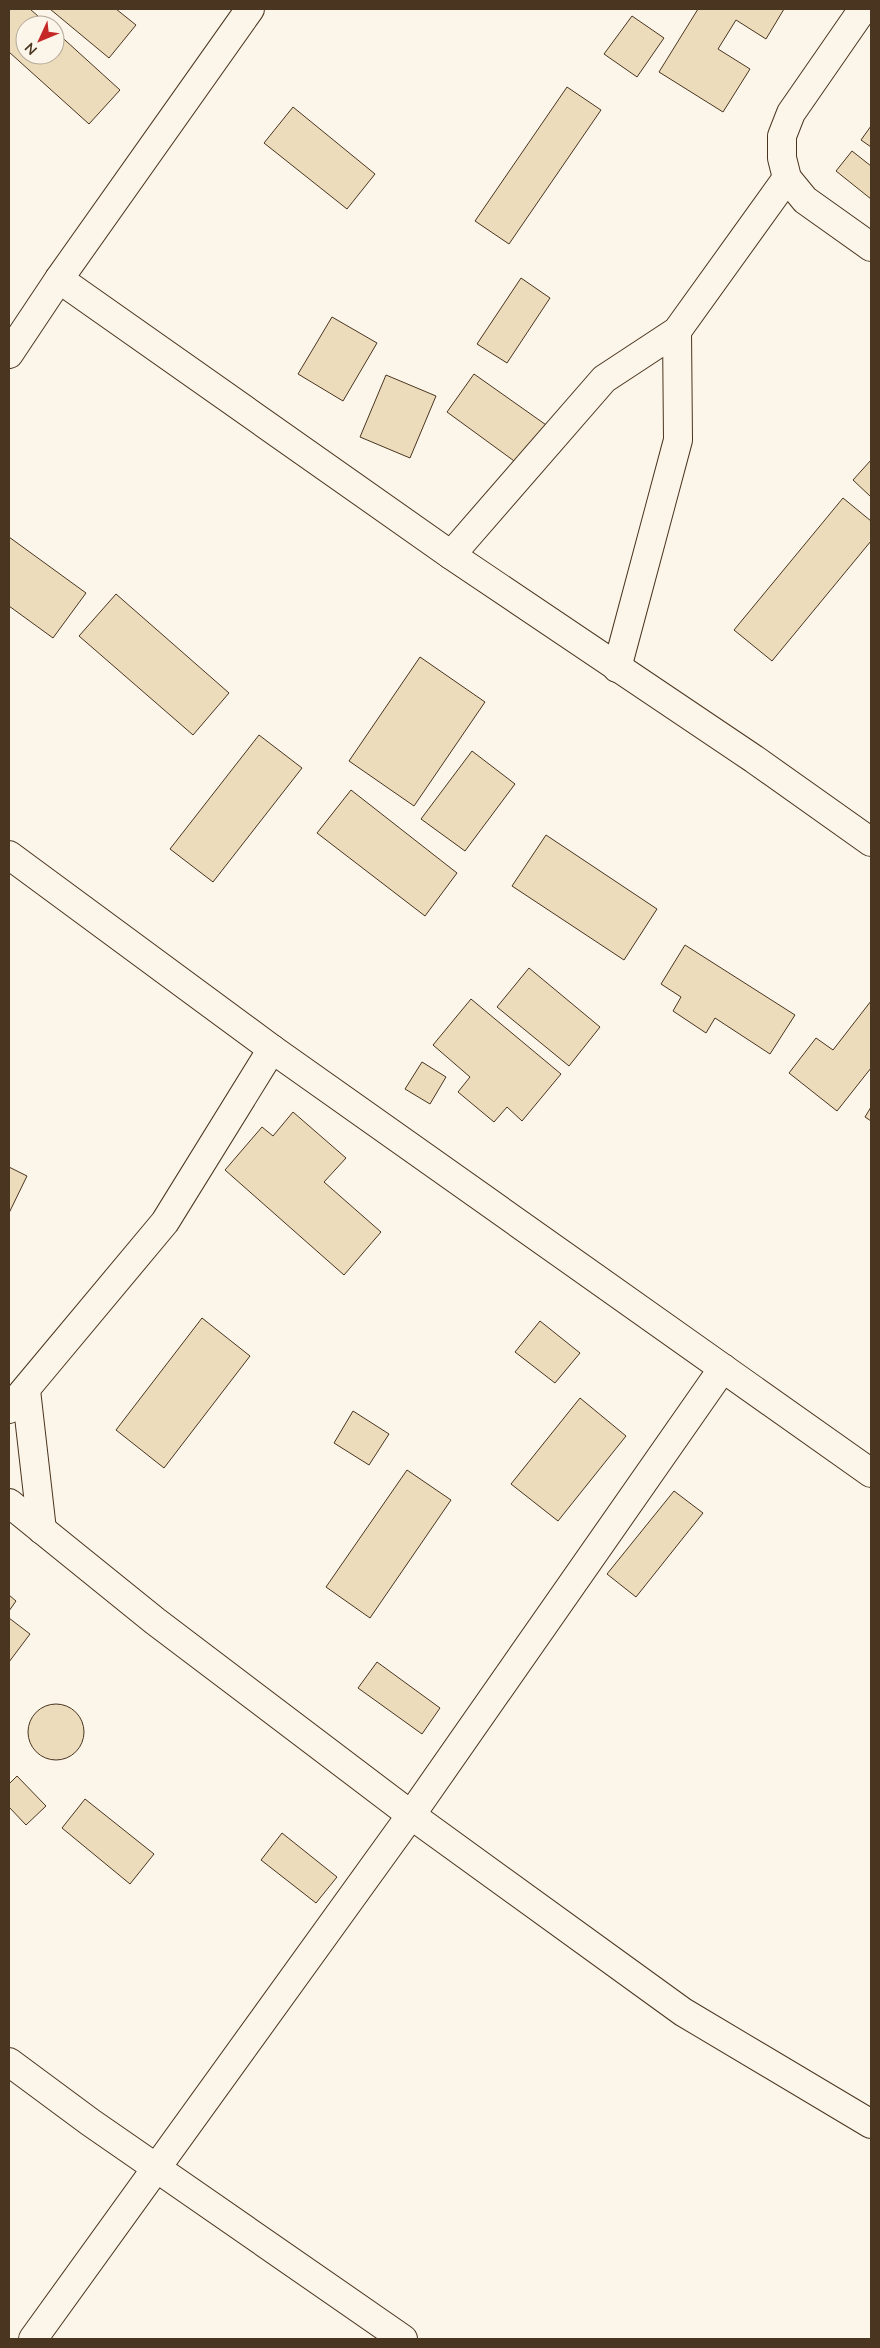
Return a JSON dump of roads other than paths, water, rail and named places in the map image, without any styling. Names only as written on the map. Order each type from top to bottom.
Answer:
[{"type":"street","points":[[9,354],[59,279],[250,9]]},
{"type":"street","points":[[863,9],[791,113],[782,136],[782,158],[787,178],[805,200],[871,247]]},
{"type":"street","points":[[451,556],[604,379],[677,332],[787,178]]},
{"type":"street","points":[[59,279],[451,556],[754,759],[871,842]]},
{"type":"street","points":[[617,668],[678,440],[677,332]]},
{"type":"street","points":[[9,854],[272,1050],[871,1473]]},
{"type":"street","points":[[42,1530],[17,1400],[165,1222],[272,1050]]},
{"type":"street","points":[[32,2339],[411,1815],[723,1368]]},
{"type":"street","points":[[9,1503],[163,1627],[411,1815],[683,2012],[871,2124]]},
{"type":"street","points":[[9,2062],[155,2167],[403,2339]]}]
